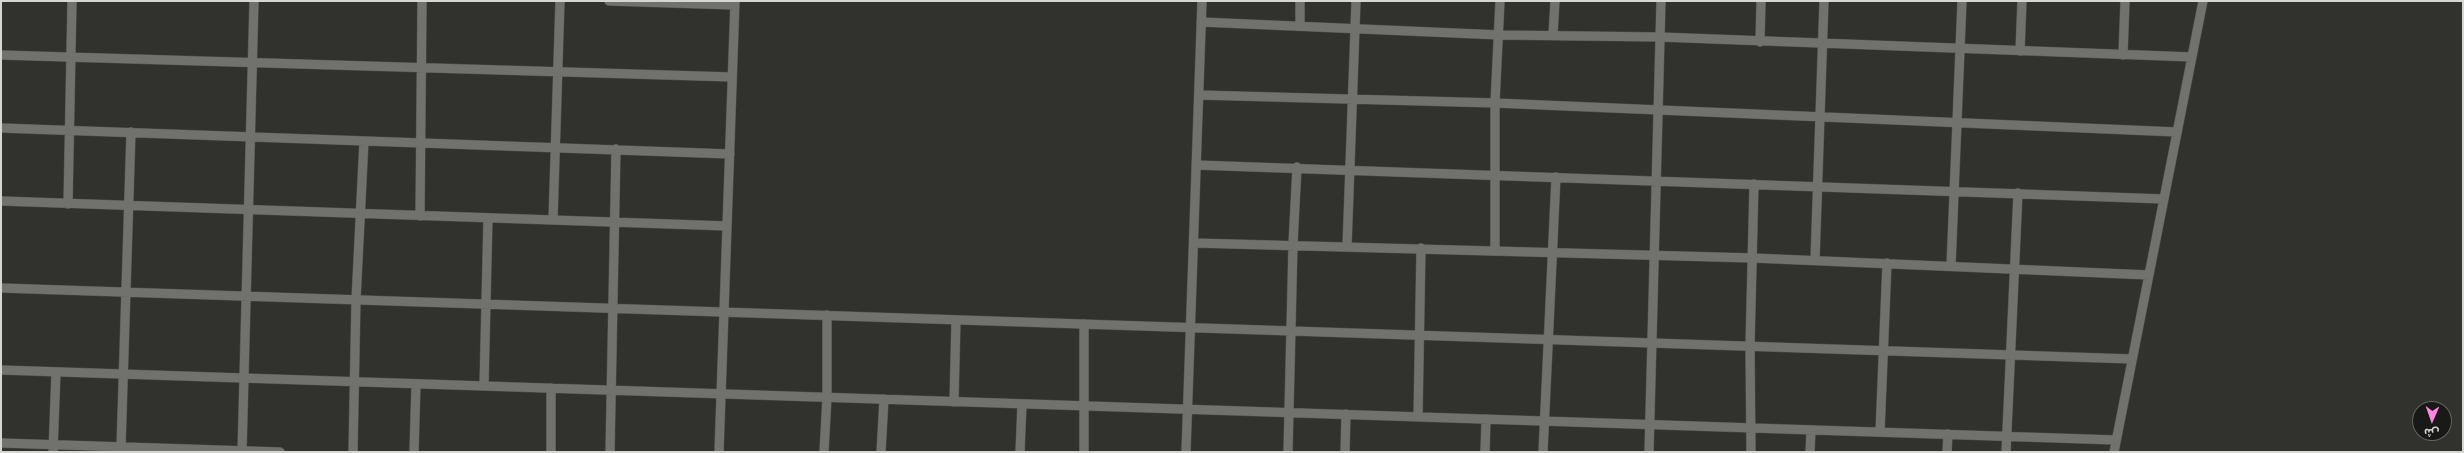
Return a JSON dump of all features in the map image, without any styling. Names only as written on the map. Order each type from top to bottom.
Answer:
[{"type":"street","points":[[68,204],[72,1]]},
{"type":"street","points":[[242,451],[254,1]]},
{"type":"street","points":[[420,216],[422,142],[422,1]]},
{"type":"street","points":[[553,220],[559,72],[560,1]]},
{"type":"street","points":[[609,1],[735,3],[719,452]]},
{"type":"street","points":[[1186,452],[1186,409],[1194,243],[1202,1]]},
{"type":"street","points":[[1300,1],[1300,26]]},
{"type":"street","points":[[1348,247],[1356,1]]},
{"type":"street","points":[[1495,249],[1493,176],[1495,103],[1500,35],[1500,1]]},
{"type":"street","points":[[1553,34],[1555,1]]},
{"type":"street","points":[[1649,452],[1661,1]]},
{"type":"street","points":[[1760,42],[1761,1]]},
{"type":"street","points":[[1815,260],[1819,187],[1824,1]]},
{"type":"street","points":[[1952,266],[1956,124],[1962,1]]},
{"type":"street","points":[[2020,51],[2022,1]]},
{"type":"street","points":[[2123,55],[2125,1]]},
{"type":"street","points":[[2114,452],[2203,1]]},
{"type":"street","points":[[1202,22],[1500,35],[1553,34],[1660,37],[1760,42],[2192,57]]},
{"type":"street","points":[[1,55],[732,77]]},
{"type":"street","points":[[1199,95],[1353,101],[1495,103],[1956,124],[2177,132]]},
{"type":"street","points":[[1,128],[730,154]]},
{"type":"street","points":[[121,447],[131,132]]},
{"type":"street","points":[[353,452],[356,382],[356,300],[364,140]]},
{"type":"street","points":[[610,452],[613,390],[616,150]]},
{"type":"street","points":[[1196,165],[1297,167],[1493,176],[2164,199]]},
{"type":"street","points":[[1288,452],[1293,244],[1297,167]]},
{"type":"street","points":[[1543,452],[1556,177]]},
{"type":"street","points":[[1751,452],[1750,346],[1754,184]]},
{"type":"street","points":[[2006,452],[2012,354],[2018,194]]},
{"type":"street","points":[[1,201],[727,226]]},
{"type":"street","points":[[484,386],[488,218]]},
{"type":"street","points":[[1194,243],[1495,249],[1815,260],[2149,275]]},
{"type":"street","points":[[1418,417],[1418,335],[1421,248]]},
{"type":"street","points":[[1880,432],[1887,263]]},
{"type":"street","points":[[1,288],[2132,358]]},
{"type":"street","points":[[824,452],[827,398],[827,315]]},
{"type":"street","points":[[954,402],[956,320]]},
{"type":"street","points":[[1084,324],[1084,452]]},
{"type":"street","points":[[1,370],[2116,440]]},
{"type":"street","points":[[53,448],[56,372]]},
{"type":"street","points":[[414,452],[416,384]]},
{"type":"street","points":[[551,388],[551,452]]},
{"type":"street","points":[[881,452],[884,399]]},
{"type":"street","points":[[1020,452],[1022,404]]},
{"type":"street","points":[[1345,452],[1346,414]]},
{"type":"street","points":[[1485,452],[1486,419]]},
{"type":"street","points":[[1810,452],[1811,430]]},
{"type":"street","points":[[1948,434],[1948,452]]},
{"type":"street","points":[[1,443],[53,448],[121,447],[280,452]]}]
